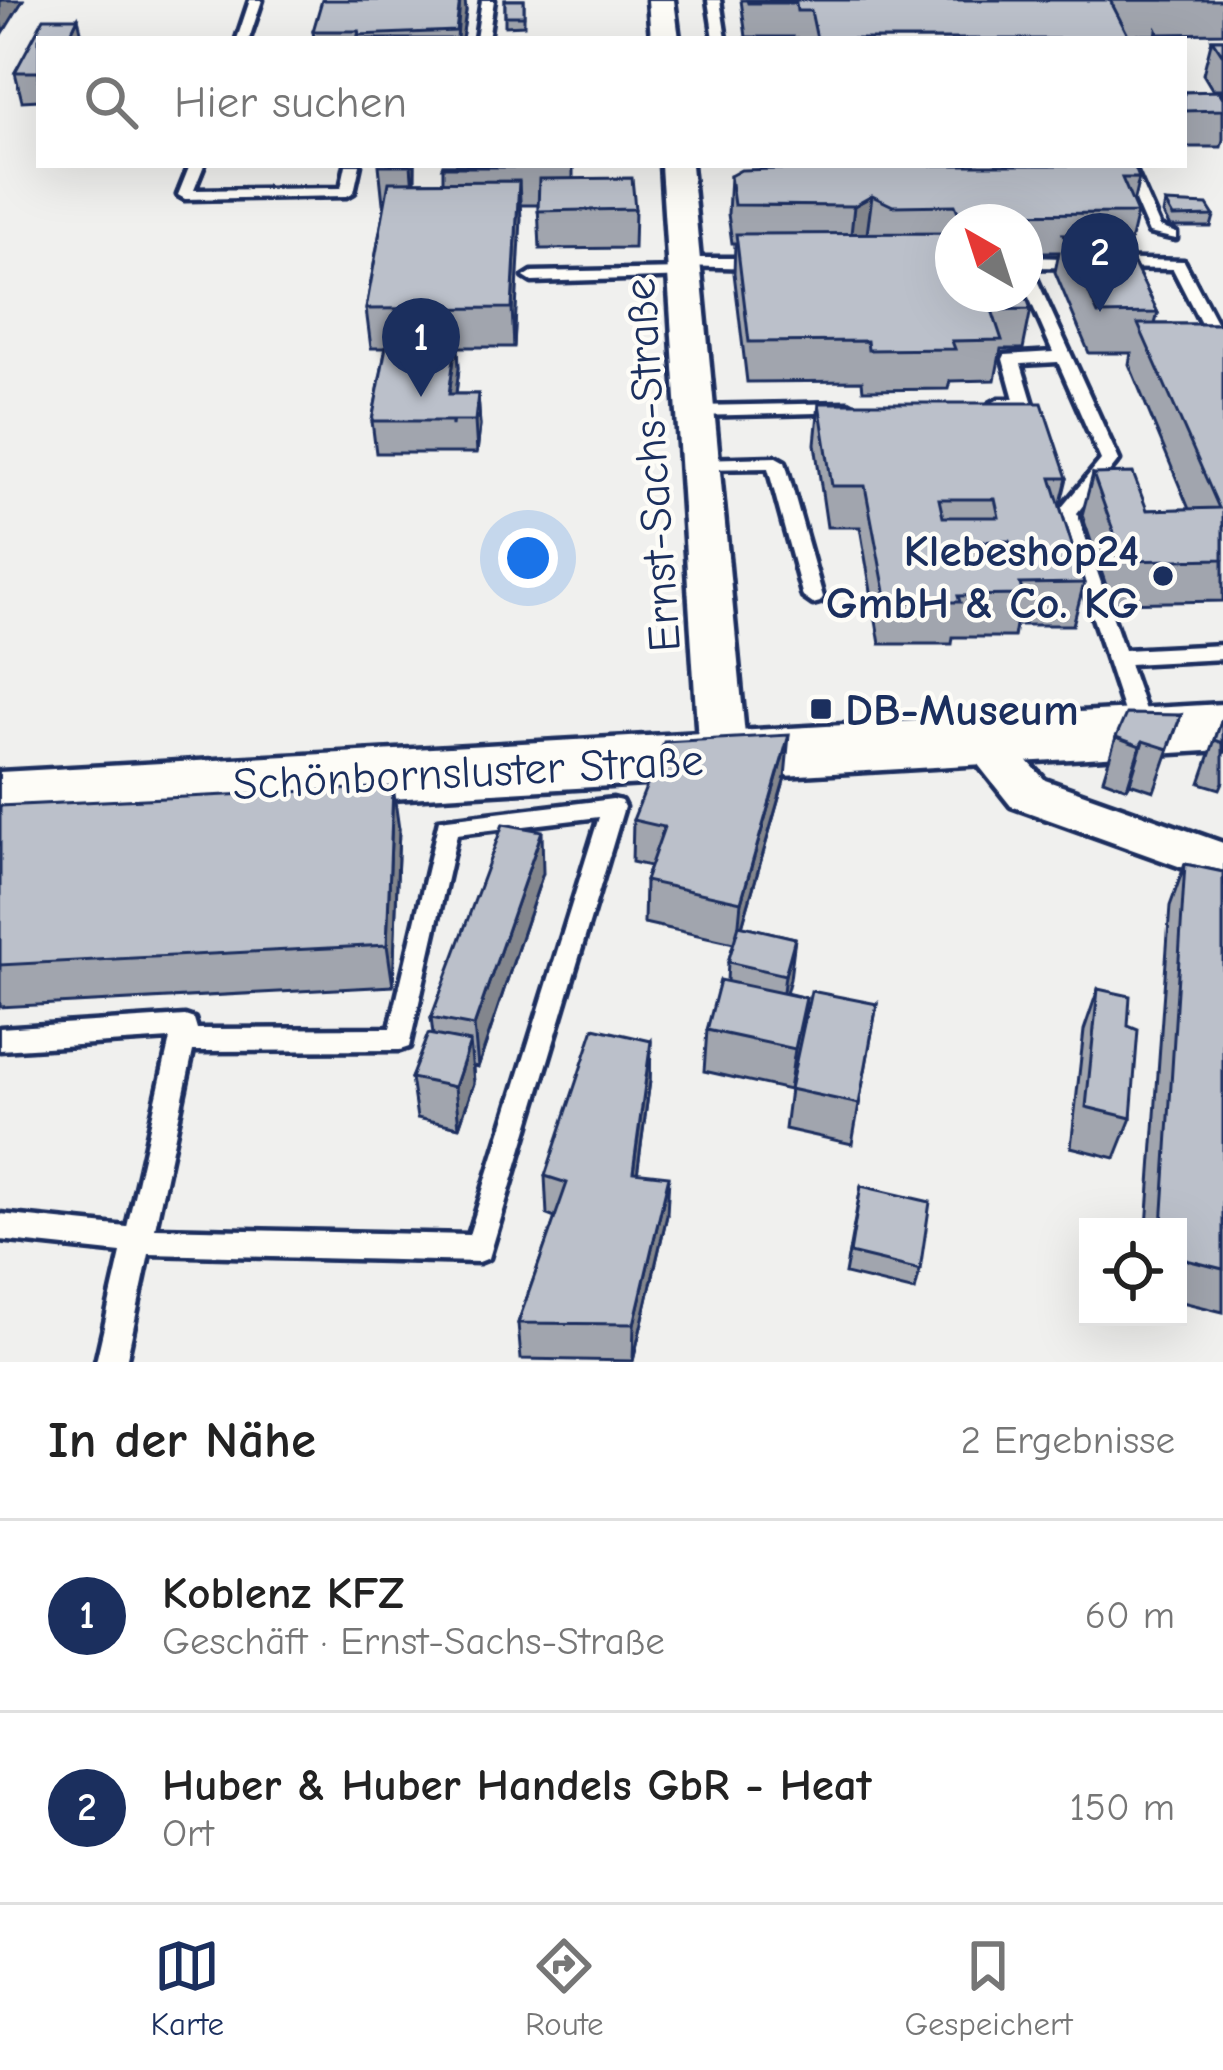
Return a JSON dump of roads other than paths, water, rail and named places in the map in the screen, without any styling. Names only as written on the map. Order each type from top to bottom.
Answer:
[{"type":"street","points":[[661,0],[665,36]]},
{"type":"street","name":"Ernst-Sachs-Straße","points":[[676,168],[723,757]]},
{"type":"street","name":"Schönbornsluster Straße","points":[[0,797],[1223,727]]},
{"type":"street","points":[[984,743],[1028,793],[1223,863]]},
{"type":"lane","points":[[244,36],[256,0]]},
{"type":"lane","points":[[482,36],[488,0]]},
{"type":"lane","points":[[714,0],[720,36]]},
{"type":"lane","points":[[196,168],[185,195],[347,192],[352,168]]},
{"type":"lane","points":[[1107,171],[1129,171],[1154,230],[1172,236]]},
{"type":"lane","points":[[532,278],[773,263]]},
{"type":"lane","points":[[1043,266],[1178,264],[1218,341]]},
{"type":"lane","points":[[1043,308],[1110,460],[1067,512],[1142,733]]},
{"type":"lane","points":[[977,405],[1024,404],[1011,359],[1064,357]]},
{"type":"lane","points":[[695,411],[860,407]]},
{"type":"lane","points":[[699,464],[776,462],[814,597]]},
{"type":"lane","points":[[1117,658],[1223,652]]},
{"type":"lane","points":[[0,1227],[137,1241],[479,1249],[613,807],[447,826],[400,1039],[182,1040]]},
{"type":"lane","points":[[0,1039],[185,1028],[111,1362]]},
{"type":"place","name":"Huber & Huber Handels GbR - Heat","points":[[1100,312]]},
{"type":"place","name":"Koblenz KFZ","points":[[421,397]]},
{"type":"place","name":"Klebeshop24 GmbH & Co. KG","points":[[1163,576]]},
{"type":"place","name":"DB-Museum","points":[[821,709]]}]
